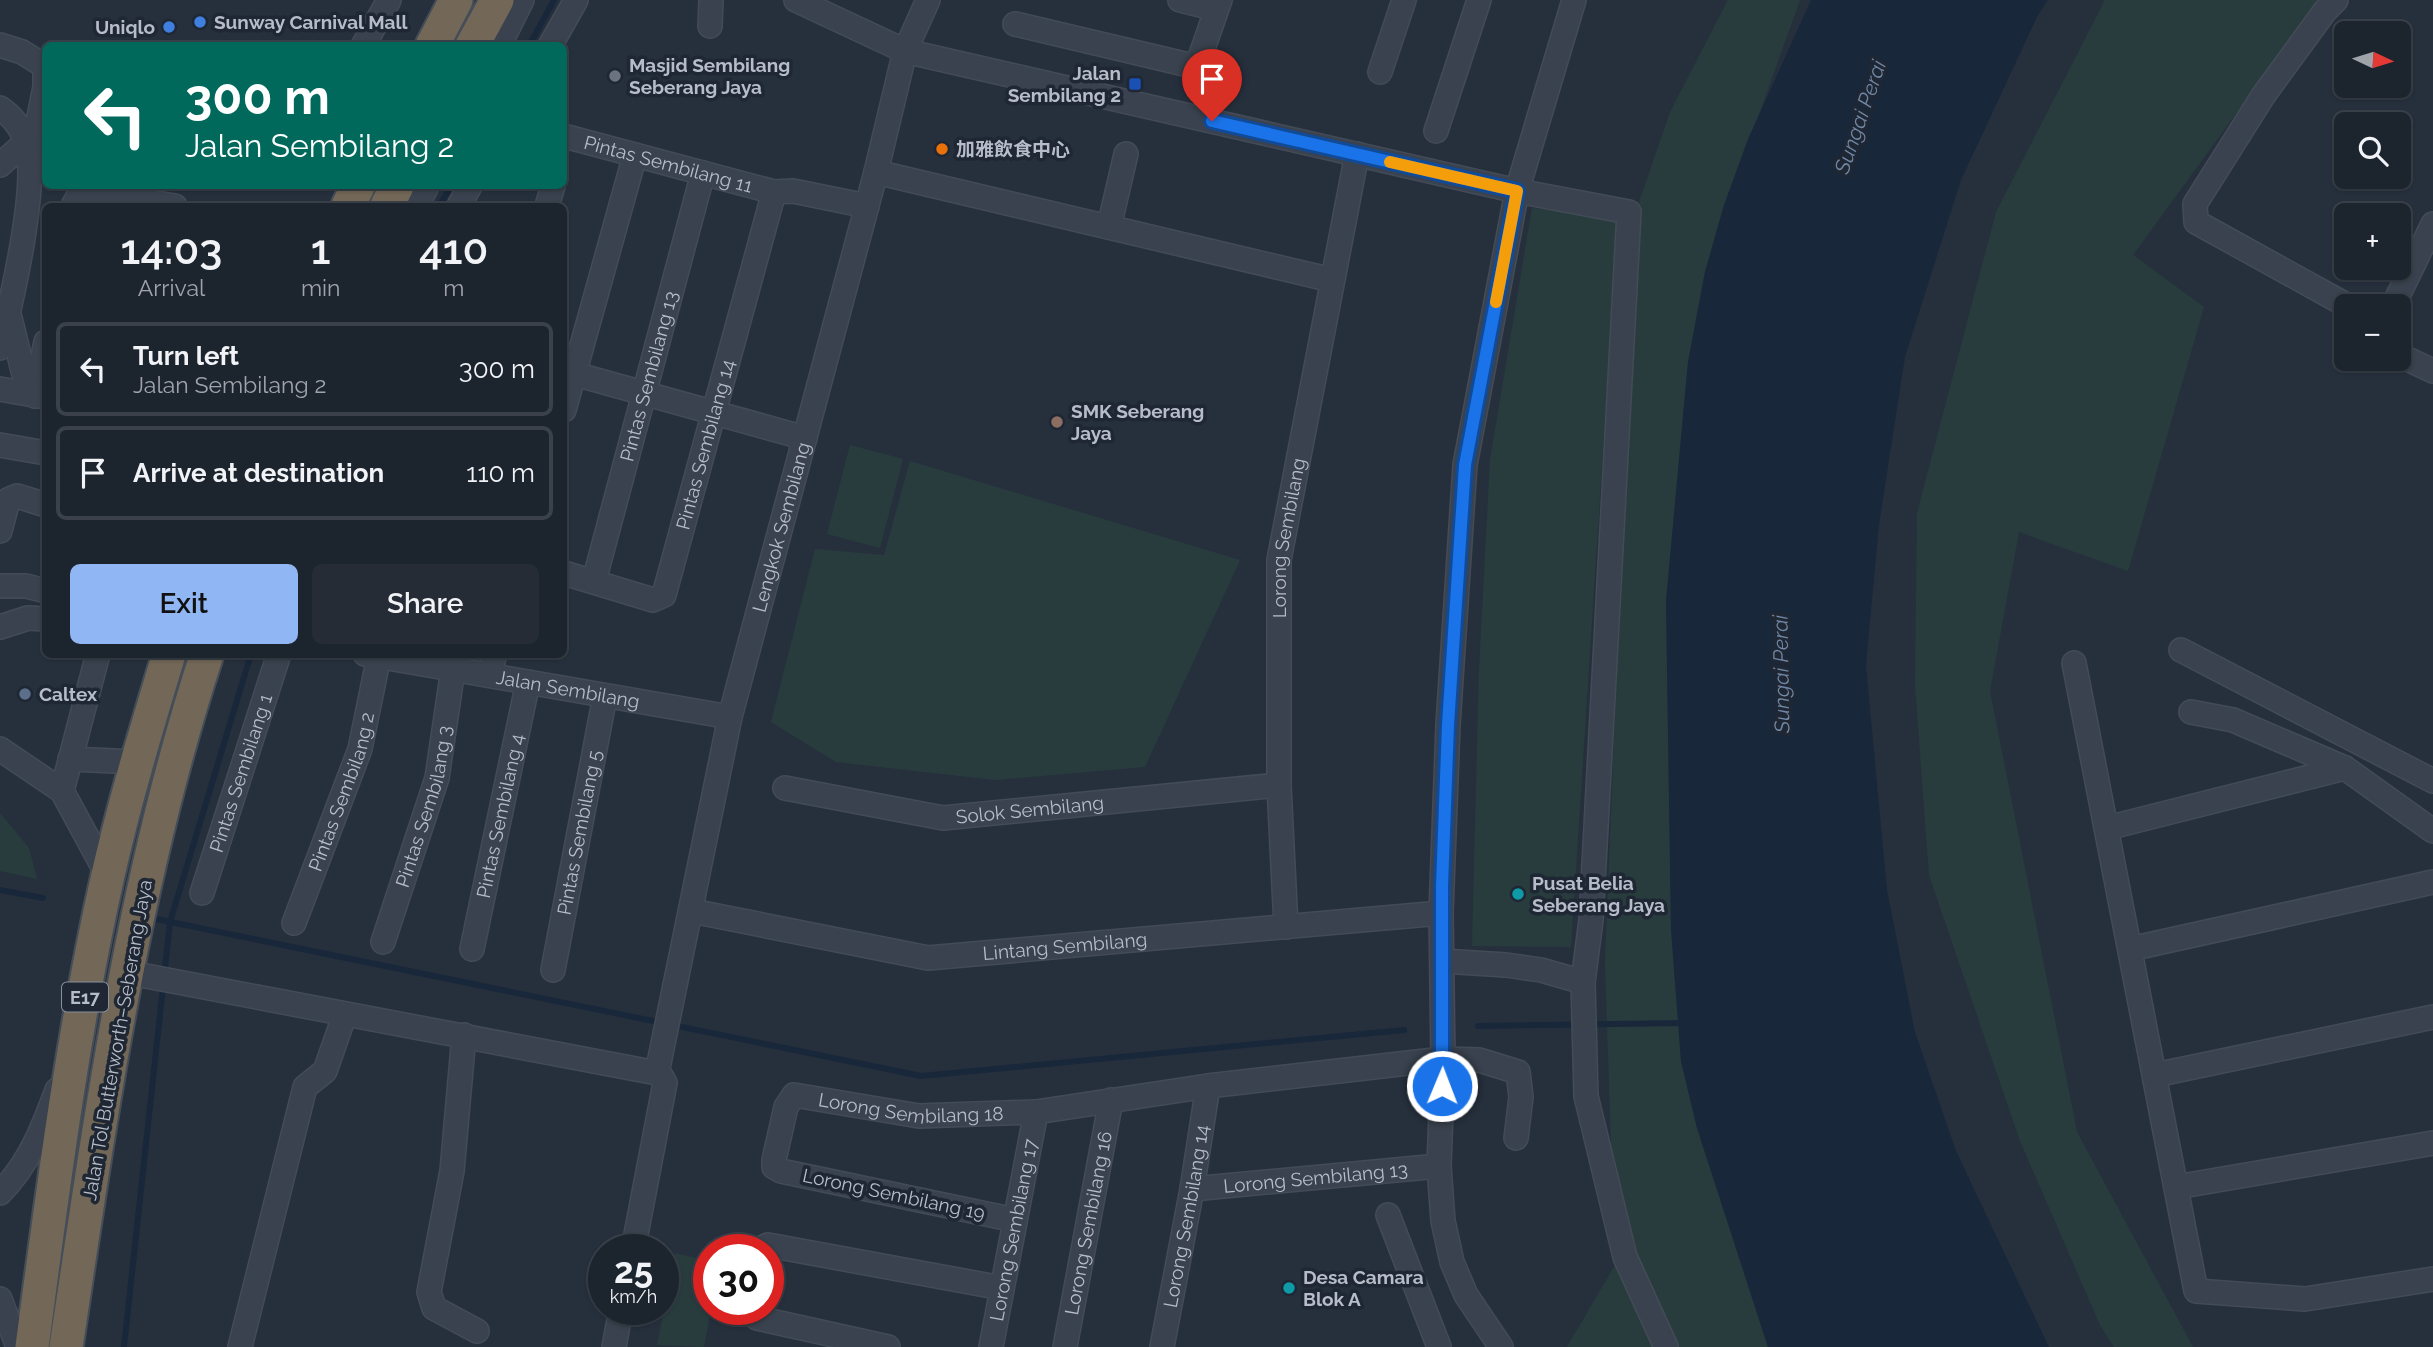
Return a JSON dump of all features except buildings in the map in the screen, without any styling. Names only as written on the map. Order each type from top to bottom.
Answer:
[{"type":"highway","points":[[434,42],[456,0]]},
{"type":"highway","points":[[474,42],[497,0]]},
{"type":"highway","name":"Jalan Tol Butterworth–Seberang Jaya","points":[[32,1347],[65,1104],[107,876],[136,762],[168,658]]},
{"type":"highway","name":"Jalan Tol Butterworth–Seberang Jaya","points":[[66,1347],[104,1093],[137,975],[140,900],[205,658]]},
{"type":"street","points":[[365,42],[389,0]]},
{"type":"street","points":[[501,42],[522,0]]},
{"type":"street","points":[[552,42],[576,0]]},
{"type":"street","points":[[710,26],[711,0]]},
{"type":"street","points":[[796,0],[905,51],[1517,191],[1629,212],[1591,919],[1583,982],[1586,1096],[1625,1257],[1666,1347]]},
{"type":"street","name":"Lengkok Sembilang","points":[[636,1234],[665,1083],[657,1073],[730,718],[876,172],[905,51],[928,0]]},
{"type":"street","points":[[1015,24],[1193,66],[1198,63],[1218,4],[1181,0]]},
{"type":"street","points":[[1380,72],[1404,0]]},
{"type":"street","points":[[1436,131],[1479,0]]},
{"type":"street","points":[[1501,1347],[1466,1294],[1452,1262],[1443,1221],[1439,1166],[1443,1059],[1441,913],[1448,725],[1465,465],[1517,191],[1574,0]]},
{"type":"street","points":[[2334,298],[2196,222],[2195,204],[2263,96],[2325,10],[2336,0]]},
{"type":"street","points":[[0,45],[22,52],[42,65]]},
{"type":"street","points":[[0,108],[11,116],[26,142],[37,171],[28,191],[26,218]]},
{"type":"street","points":[[0,348],[37,171],[42,118]]},
{"type":"street","name":"Pintas Sembilang 11","points":[[567,141],[635,155],[774,192],[793,191],[867,206]]},
{"type":"street","points":[[0,166],[26,142]]},
{"type":"street","points":[[1109,228],[1126,154]]},
{"type":"street","points":[[635,155],[568,373],[805,438]]},
{"type":"street","name":"Lorong Sembilang","points":[[1286,927],[1279,785],[1279,560],[1357,155]]},
{"type":"street","points":[[876,172],[1332,280]]},
{"type":"street","name":"Pintas Sembilang 13","points":[[594,581],[642,394],[704,173]]},
{"type":"street","points":[[75,203],[80,193],[90,192],[157,203]]},
{"type":"street","name":"Pintas Sembilang 14","points":[[567,574],[653,600],[664,594],[774,192]]},
{"type":"street","points":[[2399,294],[2433,224]]},
{"type":"street","points":[[9,312],[24,375],[40,396]]},
{"type":"street","points":[[2411,361],[2433,371]]},
{"type":"street","points":[[0,389],[40,396]]},
{"type":"street","points":[[0,444],[42,452]]},
{"type":"street","points":[[0,482],[42,492]]},
{"type":"street","points":[[0,531],[8,500],[18,496],[42,504]]},
{"type":"street","points":[[0,586],[26,586],[42,590]]},
{"type":"street","points":[[0,627],[28,618],[42,619]]},
{"type":"street","points":[[2181,650],[2433,781]]},
{"type":"street","points":[[62,791],[98,658]]},
{"type":"street","points":[[169,785],[222,658]]},
{"type":"street","name":"Pintas Sembilang 1","points":[[202,893],[278,658]]},
{"type":"street","name":"Pintas Sembilang 2","points":[[294,923],[360,749],[372,658]]},
{"type":"street","name":"Jalan Sembilang","points":[[389,658],[453,669],[492,665],[528,682],[730,718]]},
{"type":"street","points":[[2074,663],[2196,1291],[2305,1299],[2433,1279]]},
{"type":"street","name":"Pintas Sembilang 3","points":[[383,942],[437,778],[453,669]]},
{"type":"street","name":"Pintas Sembilang 4","points":[[472,949],[528,682]]},
{"type":"street","name":"Pintas Sembilang 5","points":[[553,971],[605,696]]},
{"type":"street","points":[[2191,712],[2233,720],[2345,768],[2432,833]]},
{"type":"street","points":[[0,749],[62,791],[107,876]]},
{"type":"street","points":[[71,759],[136,762]]},
{"type":"street","points":[[2107,828],[2345,768]]},
{"type":"street","name":"Solok Sembilang","points":[[785,788],[943,818],[1279,785]]},
{"type":"street","points":[[2130,949],[2433,883]]},
{"type":"street","name":"Lintang Sembilang","points":[[692,911],[928,958],[1441,913]]},
{"type":"street","points":[[1442,961],[1530,968],[1583,982]]},
{"type":"street","points":[[137,975],[657,1073]]},
{"type":"street","points":[[240,1347],[305,1087],[325,1072],[345,1014]]},
{"type":"street","points":[[2155,1075],[2433,1017]]},
{"type":"street","points":[[464,1035],[452,1171],[429,1292],[434,1308],[477,1331]]},
{"type":"street","points":[[0,1193],[12,1181],[28,1157],[43,1128],[77,1038]]},
{"type":"street","name":"Lorong Sembilang 18","points":[[774,1167],[789,1100],[794,1096],[919,1116],[1036,1112],[1208,1086],[1443,1059],[1479,1060],[1518,1072],[1521,1097],[1516,1138]]},
{"type":"street","name":"Lorong Sembilang 14","points":[[1162,1347],[1192,1189],[1208,1086]]},
{"type":"street","name":"Lorong Sembilang 16","points":[[1065,1347],[1111,1100]]},
{"type":"street","name":"Lorong Sembilang 17","points":[[992,1347],[1036,1112]]},
{"type":"street","points":[[2176,1187],[2433,1143]]},
{"type":"street","name":"Lorong Sembilang 13","points":[[1192,1189],[1439,1166]]},
{"type":"street","name":"Lorong Sembilang 19","points":[[774,1167],[781,1171],[1016,1220]]},
{"type":"street","points":[[1388,1215],[1439,1347]]},
{"type":"street","points":[[784,1248],[1002,1288]]},
{"type":"street","points":[[0,1299],[18,1347]]},
{"type":"street","points":[[784,1321],[888,1347]]},
{"type":"street","points":[[614,1347],[618,1325]]},
{"type":"green space","points":[[1728,0],[1800,0],[1724,205],[1705,272],[1688,362],[1666,601],[1671,929],[1681,1061],[1697,1128],[1768,1347],[1567,1347],[1615,1265],[1605,963],[1635,214],[1670,112]]},
{"type":"green space","points":[[2105,0],[2319,0],[2133,255],[2204,307],[2128,571],[2019,532],[1990,691],[2077,1132],[2193,1347],[2114,1347],[2100,1325],[2020,1141],[1929,875],[1915,685],[1917,513],[1996,212]]},
{"type":"green space","points":[[1532,208],[1618,218],[1571,947],[1472,946],[1479,670],[1490,460]]},
{"type":"green space","points":[[850,445],[903,459],[880,548],[827,534]]},
{"type":"green space","points":[[910,461],[1240,560],[1145,767],[995,780],[836,762],[771,722],[815,549],[884,555]]},
{"type":"green space","points":[[0,813],[29,848],[37,879],[0,871]]},
{"type":"green space","points":[[679,1254],[693,1257],[693,1325],[708,1325],[704,1347],[657,1345],[661,1325],[679,1325]]},
{"type":"water","name":"Sungai Perai","points":[[1811,0],[2048,0],[2037,17],[1961,180],[1905,357],[1879,525],[1866,665],[1887,890],[1915,1032],[1956,1151],[2049,1347],[1768,1347],[1697,1128],[1681,1061],[1671,929],[1666,601],[1688,362],[1705,272],[1724,205],[1748,139]]},
{"type":"waterway","points":[[531,42],[554,0]]},
{"type":"waterway","points":[[441,203],[449,189]]},
{"type":"waterway","points":[[124,1347],[170,922],[250,658]]},
{"type":"waterway","points":[[0,890],[43,898]]},
{"type":"waterway","points":[[156,919],[921,1076],[1404,1030]]},
{"type":"waterway","points":[[1478,1026],[1686,1023]]},
{"type":"slow traffic","points":[[1390,162],[1517,191],[1496,302]]},
{"type":"place","name":"Sunway Carnival Mall","points":[[200,22]]},
{"type":"place","name":"Uniqlo","points":[[169,27]]},
{"type":"place","name":"Masjid Sembilang Seberang Jaya","points":[[615,76]]},
{"type":"place","name":"Jalan Sembilang 2","points":[[1135,84]]},
{"type":"place","name":"加雅飲食中心","points":[[942,149]]},
{"type":"place","name":"SMK Seberang Jaya","points":[[1057,422]]},
{"type":"place","name":"Caltex","points":[[25,694]]},
{"type":"place","name":"Pusat Belia Seberang Jaya","points":[[1518,894]]},
{"type":"place","name":"Desa Camara Blok A","points":[[1289,1288]]},
{"type":"route","points":[[1212,121],[1517,191],[1465,465],[1448,725],[1441,913],[1442,1086]]}]
